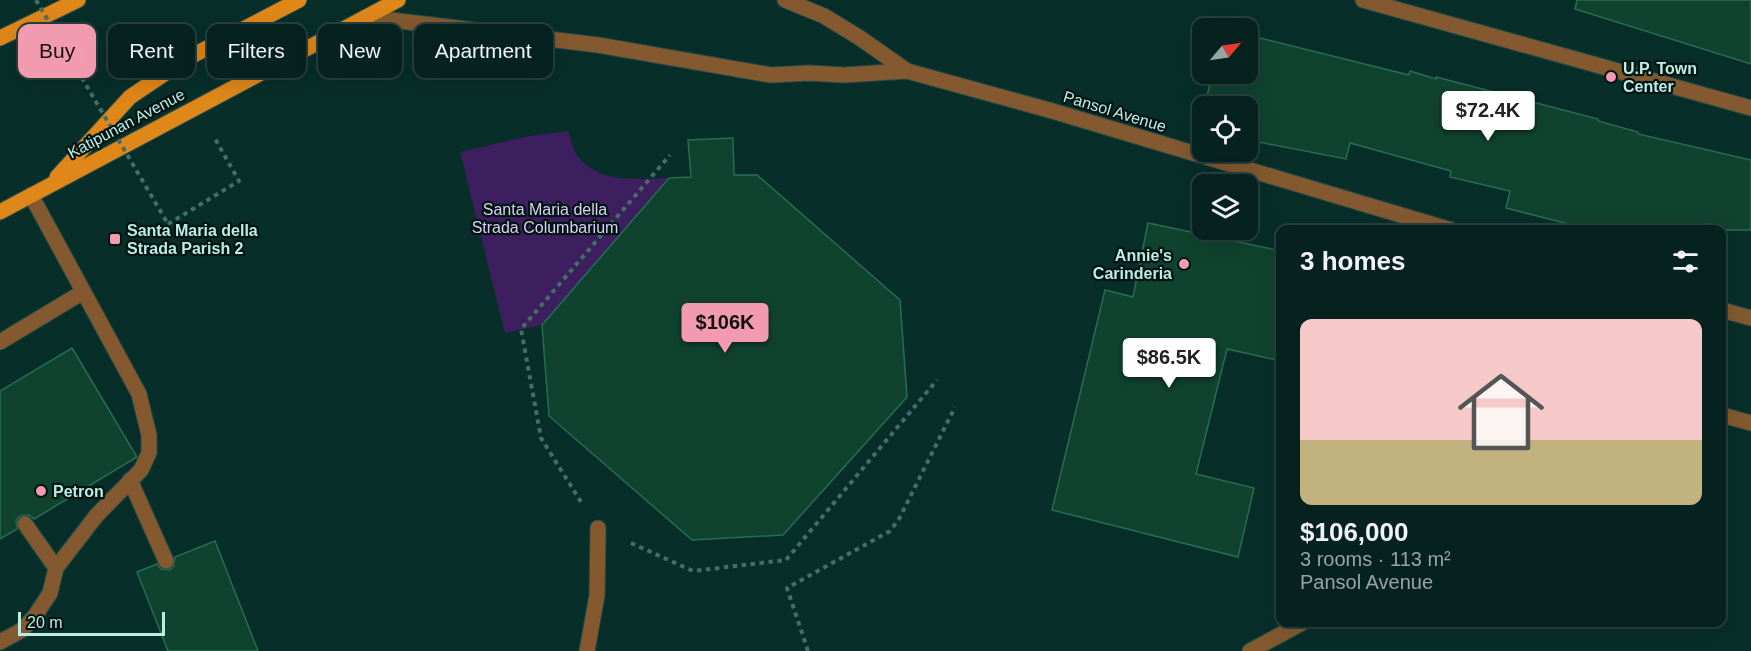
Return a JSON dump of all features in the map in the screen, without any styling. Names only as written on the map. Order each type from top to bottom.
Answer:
[{"type":"main road","points":[[0,38],[78,0]]},
{"type":"main road","points":[[48,185],[130,97],[188,58],[299,0]]},
{"type":"main road","name":"Katipunan Avenue","points":[[0,212],[398,0]]},
{"type":"street","name":"Pansol Avenue","points":[[785,0],[824,16],[907,71]]},
{"type":"street","points":[[1363,0],[1751,108]]},
{"type":"street","name":"Pansol Avenue","points":[[366,17],[598,45],[771,75],[844,75],[907,71],[1060,113],[1434,225]]},
{"type":"street","points":[[0,642],[22,630],[35,616],[50,593],[56,568],[96,516],[141,470],[148,453],[149,435],[139,394],[31,195]]},
{"type":"street","points":[[0,342],[83,292]]},
{"type":"street","points":[[1726,311],[1751,318]]},
{"type":"street","points":[[1726,416],[1751,423]]},
{"type":"street","points":[[130,480],[166,561]]},
{"type":"street","points":[[25,524],[56,568]]},
{"type":"street","points":[[587,651],[597,595],[598,528]]},
{"type":"street","points":[[1250,651],[1295,627]]},
{"type":"path","points":[[36,0],[168,224],[239,181],[196,106]]},
{"type":"path","points":[[670,155],[521,329],[541,438],[598,528],[693,571],[786,560],[937,380]]},
{"type":"path","points":[[808,651],[787,588],[890,531],[899,519],[954,407]]},
{"type":"green space","name":"Santa Maria della Strada Columbarium","points":[[568,131],[579,158],[598,172],[621,178],[669,178],[542,325],[505,333],[460,152],[529,136]]},
{"type":"building","points":[[1577,0],[1751,0],[1751,64],[1575,9]]},
{"type":"building","points":[[1258,37],[1409,75],[1410,71],[1436,79],[1436,77],[1598,119],[1598,121],[1638,132],[1638,134],[1751,160],[1751,230],[1726,230],[1726,225],[1572,225],[1506,208],[1510,191],[1450,177],[1451,171],[1350,143],[1346,159],[1258,142],[1258,96],[1207,96],[1210,84],[1258,84]]},
{"type":"building","points":[[733,138],[734,175],[757,175],[900,300],[907,397],[783,535],[692,540],[549,416],[542,325],[669,178],[691,177],[688,140]]},
{"type":"building","points":[[1148,223],[1192,232],[1192,240],[1229,240],[1276,250],[1276,360],[1227,349],[1196,474],[1254,488],[1238,557],[1052,510],[1105,290],[1133,297]]},
{"type":"building","name":"Petron","points":[[72,348],[137,457],[34,519],[29,515],[20,516],[16,520],[17,529],[0,539],[0,391]]},
{"type":"building","points":[[215,541],[258,651],[168,651],[137,572],[157,564],[161,569],[169,570],[174,566],[175,557]]},
{"type":"place","name":"U.P. Town Center","points":[[1611,77]]},
{"type":"place","name":"Santa Maria della Strada Parish 2","points":[[115,239]]},
{"type":"place","name":"Annie's Carinderia","points":[[1184,264]]},
{"type":"place","name":"Petron","points":[[41,491]]}]
